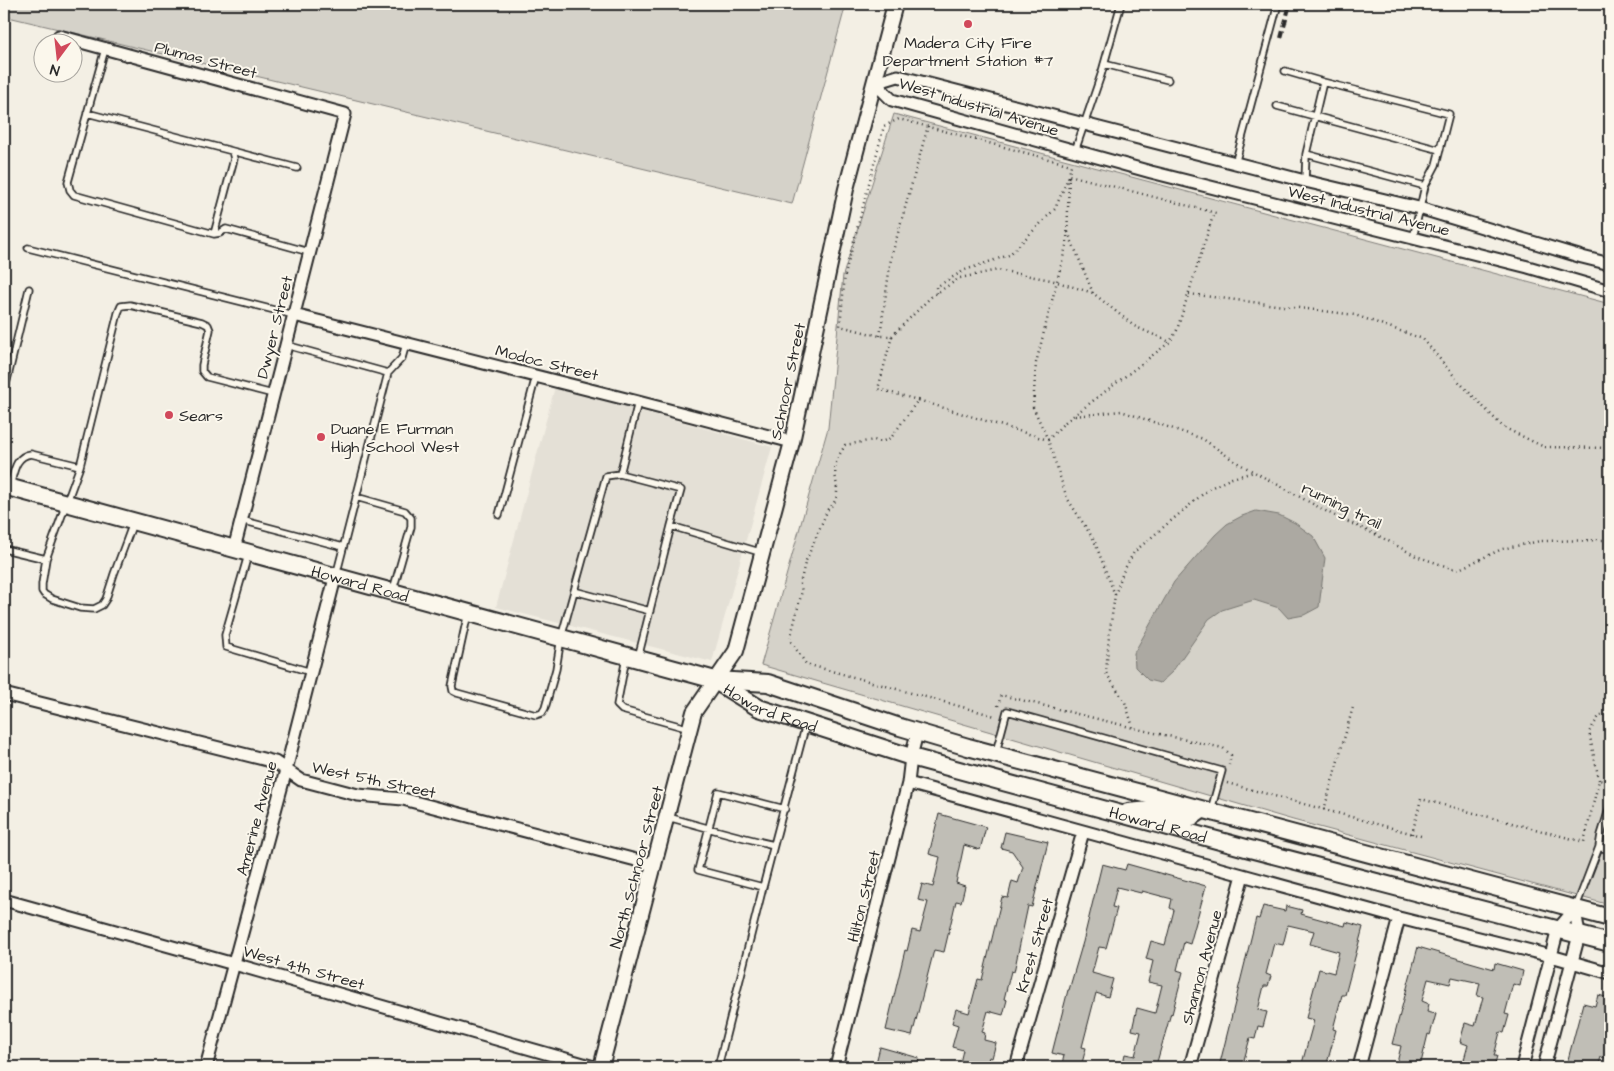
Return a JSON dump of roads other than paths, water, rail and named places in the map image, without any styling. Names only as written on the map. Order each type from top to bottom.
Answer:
[{"type":"main road","name":"Howard Road","points":[[7,487],[335,578],[715,680],[768,683],[917,733],[1610,918]]},
{"type":"main road","name":"Howard Road","points":[[715,680],[759,708],[911,756],[1116,813],[1610,943]]},
{"type":"main road","points":[[1116,813],[1151,810],[1177,817],[1192,817],[1206,811]]},
{"type":"street","name":"Schnoor Street","points":[[715,680],[736,651],[792,442],[846,189],[895,4]]},
{"type":"street","name":"Plumas Street","points":[[82,42],[345,114]]},
{"type":"street","name":"West Industrial Avenue","points":[[1610,264],[1419,208],[1235,164],[898,76],[875,83],[892,100],[1151,172],[1528,267],[1610,291]]},
{"type":"street","name":"Dwyer Street","points":[[241,551],[242,520],[345,114]]},
{"type":"street","name":"Modoc Street","points":[[294,315],[792,442]]},
{"type":"street","name":"Amerine Avenue","points":[[206,1067],[286,770],[335,578]]},
{"type":"street","name":"North Schnoor Street","points":[[601,1067],[694,712],[715,680]]},
{"type":"street","name":"West 5th Street","points":[[4,694],[275,762],[301,780],[358,795],[403,799],[655,865]]},
{"type":"street","name":"Hilton Street","points":[[836,1067],[908,783],[911,756],[917,733]]},
{"type":"street","points":[[908,783],[1399,918],[1551,956],[1610,973]]},
{"type":"street","name":"Krest Street","points":[[1016,1067],[1083,832]]},
{"type":"street","name":"Shannon Avenue","points":[[1190,1067],[1243,874]]},
{"type":"street","name":"West 4th Street","points":[[4,900],[594,1067]]},
{"type":"street","points":[[1522,1067],[1558,929],[1575,909]]},
{"type":"street","points":[[1544,1067],[1579,935],[1575,909]]},
{"type":"street","points":[[1359,1067],[1399,918]]},
{"type":"lane","points":[[1075,151],[1104,64],[1121,4]]},
{"type":"lane","points":[[1235,164],[1278,4]]},
{"type":"lane","points":[[105,49],[68,182],[70,190],[74,195],[214,234],[226,229],[309,252]]},
{"type":"lane","points":[[1104,64],[1168,80]]},
{"type":"lane","points":[[1285,72],[1449,114],[1436,165],[1425,186],[1414,238]]},
{"type":"lane","points":[[1304,181],[1306,154],[1323,82]]},
{"type":"lane","points":[[1277,106],[1440,150]]},
{"type":"lane","points":[[87,114],[297,168]]},
{"type":"lane","points":[[214,234],[234,159],[232,151]]},
{"type":"lane","points":[[1306,154],[1425,186]]},
{"type":"lane","points":[[28,248],[294,315]]},
{"type":"lane","points":[[4,393],[30,289]]},
{"type":"lane","points":[[134,522],[106,600],[102,605],[94,609],[80,608],[52,599],[44,594],[42,584],[46,559],[80,466],[121,306],[130,305],[208,325],[210,330],[202,365],[202,371],[207,377],[274,394]]},
{"type":"lane","points":[[335,578],[388,373],[402,358],[406,344]]},
{"type":"lane","points":[[286,345],[388,373]]},
{"type":"lane","points":[[499,515],[536,376]]},
{"type":"lane","points":[[620,474],[638,402]]},
{"type":"lane","points":[[7,487],[18,460],[24,455],[31,454],[80,466]]},
{"type":"lane","points":[[468,613],[452,686],[453,690],[457,693],[527,713],[536,715],[542,713],[556,669],[561,638],[606,476],[620,474],[681,490],[650,611],[617,705],[622,710],[690,729]]},
{"type":"lane","points":[[356,498],[405,511],[411,518],[411,526],[392,592]]},
{"type":"lane","points":[[242,520],[343,547]]},
{"type":"lane","points":[[671,526],[762,553]]},
{"type":"lane","points":[[4,549],[46,559]]},
{"type":"lane","points":[[241,551],[240,583],[225,635],[226,647],[311,672]]},
{"type":"lane","points":[[574,591],[650,611]]},
{"type":"lane","points":[[996,755],[1007,711],[1222,771],[1206,811]]},
{"type":"lane","points":[[718,1067],[806,723]]},
{"type":"lane","points":[[763,887],[698,870],[718,792],[784,809]]},
{"type":"lane","points":[[1575,909],[1599,847],[1610,806]]},
{"type":"lane","points":[[668,817],[774,845]]},
{"type":"lane","points":[[1599,847],[1610,850]]},
{"type":"railway","points":[[1281,38],[1290,4]]},
{"type":"place","name":"Madera City Fire Department Station #7","points":[[968,24]]},
{"type":"place","name":"Sears","points":[[169,415]]},
{"type":"place","name":"Duane E Furman High School West","points":[[321,437]]}]
